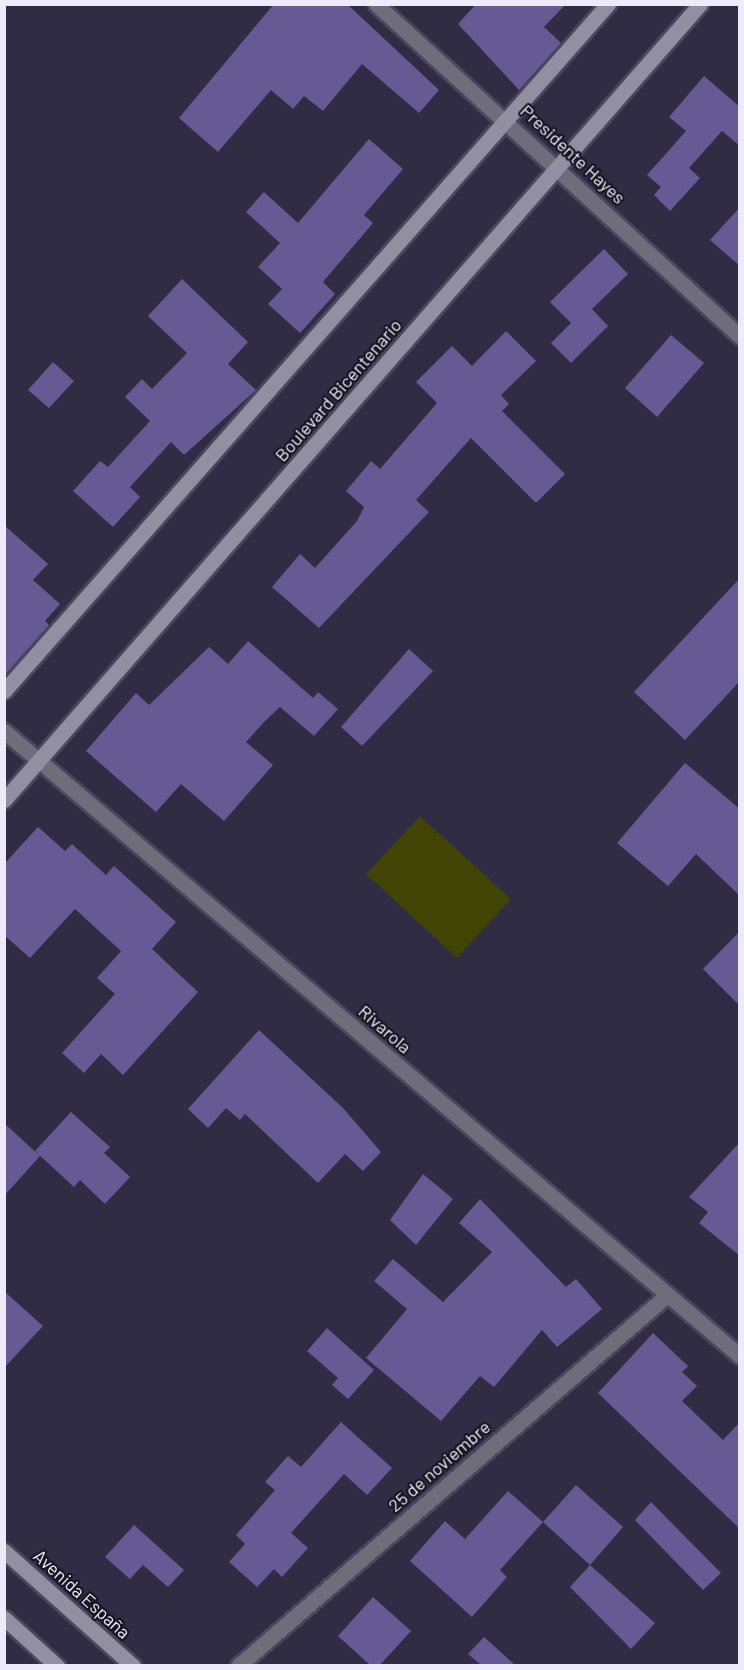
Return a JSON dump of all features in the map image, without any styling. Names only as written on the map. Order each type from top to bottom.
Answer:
[{"type":"street","name":"Presidente Hayes","points":[[376,4],[507,120],[740,336]]},
{"type":"street","points":[[4,691],[608,4]]},
{"type":"street","name":"Boulevard Bicentenario","points":[[4,800],[700,4]]},
{"type":"street","name":"Rivarola","points":[[4,731],[40,759],[666,1296],[740,1356]]},
{"type":"street","name":"25 de noviembre","points":[[238,1665],[666,1296]]},
{"type":"street","name":"Avenida España","points":[[4,1551],[133,1665]]},
{"type":"street","points":[[4,1618],[57,1665]]},
{"type":"shaded area","points":[[420,816],[511,899],[457,958],[366,874]]},
{"type":"building","points":[[274,4],[347,4],[439,90],[419,113],[362,64],[323,111],[304,96],[293,109],[271,90],[218,152],[179,118]]},
{"type":"building","points":[[476,4],[566,4],[544,27],[561,43],[519,90],[458,24]]},
{"type":"building","points":[[704,76],[740,107],[740,146],[722,131],[689,168],[700,178],[670,211],[654,195],[661,187],[647,175],[686,131],[669,117]]},
{"type":"building","points":[[369,139],[403,169],[364,215],[373,223],[323,282],[335,294],[300,333],[268,304],[282,289],[258,267],[280,243],[246,212],[264,192],[298,223]]},
{"type":"building","points":[[740,207],[740,266],[710,240]]},
{"type":"building","points":[[604,249],[628,274],[592,309],[608,326],[571,363],[551,343],[571,323],[550,302]]},
{"type":"building","points":[[182,279],[248,342],[228,364],[256,390],[184,455],[171,442],[130,487],[140,497],[113,527],[73,491],[100,461],[108,467],[150,421],[125,397],[142,379],[152,389],[187,353],[148,316]]},
{"type":"building","points":[[506,331],[536,361],[501,395],[509,404],[502,411],[565,474],[536,503],[471,438],[416,500],[429,512],[319,628],[272,587],[300,554],[315,568],[357,521],[364,507],[346,491],[371,461],[380,469],[437,403],[416,382],[452,346],[472,366]]},
{"type":"building","points":[[671,335],[704,363],[657,417],[625,388]]},
{"type":"building","points":[[53,362],[74,381],[49,408],[28,390]]},
{"type":"building","points":[[4,525],[48,564],[33,580],[60,604],[45,621],[49,625],[4,676]]},
{"type":"building","points":[[740,578],[740,681],[685,740],[634,692]]},
{"type":"building","points":[[248,641],[313,698],[318,692],[338,709],[314,736],[280,707],[264,722],[246,742],[273,765],[224,821],[181,784],[156,812],[86,751],[136,693],[149,705],[209,647],[228,664]]},
{"type":"building","points":[[409,649],[433,671],[362,746],[341,727]]},
{"type":"building","points":[[685,763],[740,809],[740,896],[696,854],[668,886],[617,843]]},
{"type":"building","points":[[38,827],[65,851],[72,844],[106,875],[114,866],[176,922],[152,949],[198,992],[123,1075],[101,1054],[84,1073],[62,1053],[115,994],[97,978],[121,951],[75,909],[30,958],[4,935],[4,864]]},
{"type":"building","points":[[740,931],[740,1006],[703,969]]},
{"type":"building","points":[[259,1030],[343,1108],[381,1152],[363,1171],[345,1154],[318,1183],[245,1114],[240,1120],[226,1108],[208,1128],[188,1109]]},
{"type":"building","points":[[71,1112],[110,1147],[104,1153],[130,1177],[105,1204],[80,1180],[74,1187],[35,1151]]},
{"type":"building","points":[[4,1123],[40,1156],[4,1196]]},
{"type":"building","points":[[740,1142],[740,1256],[699,1223],[708,1212],[689,1197]]},
{"type":"building","points":[[423,1174],[453,1199],[416,1245],[390,1220]]},
{"type":"building","points":[[480,1199],[566,1287],[576,1279],[602,1309],[557,1347],[542,1330],[494,1387],[480,1376],[441,1421],[366,1358],[407,1309],[374,1281],[393,1259],[443,1302],[492,1252],[459,1223]]},
{"type":"building","points":[[4,1291],[43,1326],[4,1368]]},
{"type":"building","points":[[327,1328],[374,1370],[348,1399],[332,1385],[338,1378],[307,1351]]},
{"type":"building","points":[[653,1333],[688,1366],[682,1372],[697,1386],[682,1401],[723,1440],[740,1422],[740,1529],[598,1393]]},
{"type":"building","points":[[341,1422],[392,1468],[367,1495],[344,1474],[291,1533],[308,1548],[282,1577],[274,1569],[257,1587],[229,1562],[245,1544],[236,1535],[275,1490],[265,1482],[288,1456],[301,1467]]},
{"type":"building","points":[[576,1485],[623,1527],[590,1565],[543,1522]]},
{"type":"building","points":[[508,1491],[543,1522],[500,1570],[507,1577],[472,1617],[410,1561],[445,1521],[465,1539]]},
{"type":"building","points":[[651,1502],[721,1573],[703,1590],[635,1520]]},
{"type":"building","points":[[134,1525],[184,1570],[168,1587],[143,1565],[130,1579],[105,1557]]},
{"type":"building","points":[[590,1565],[655,1623],[631,1649],[570,1587]]},
{"type":"building","points":[[373,1597],[411,1631],[380,1665],[370,1665],[338,1636]]},
{"type":"building","points":[[484,1637],[515,1665],[481,1665],[468,1654]]}]
